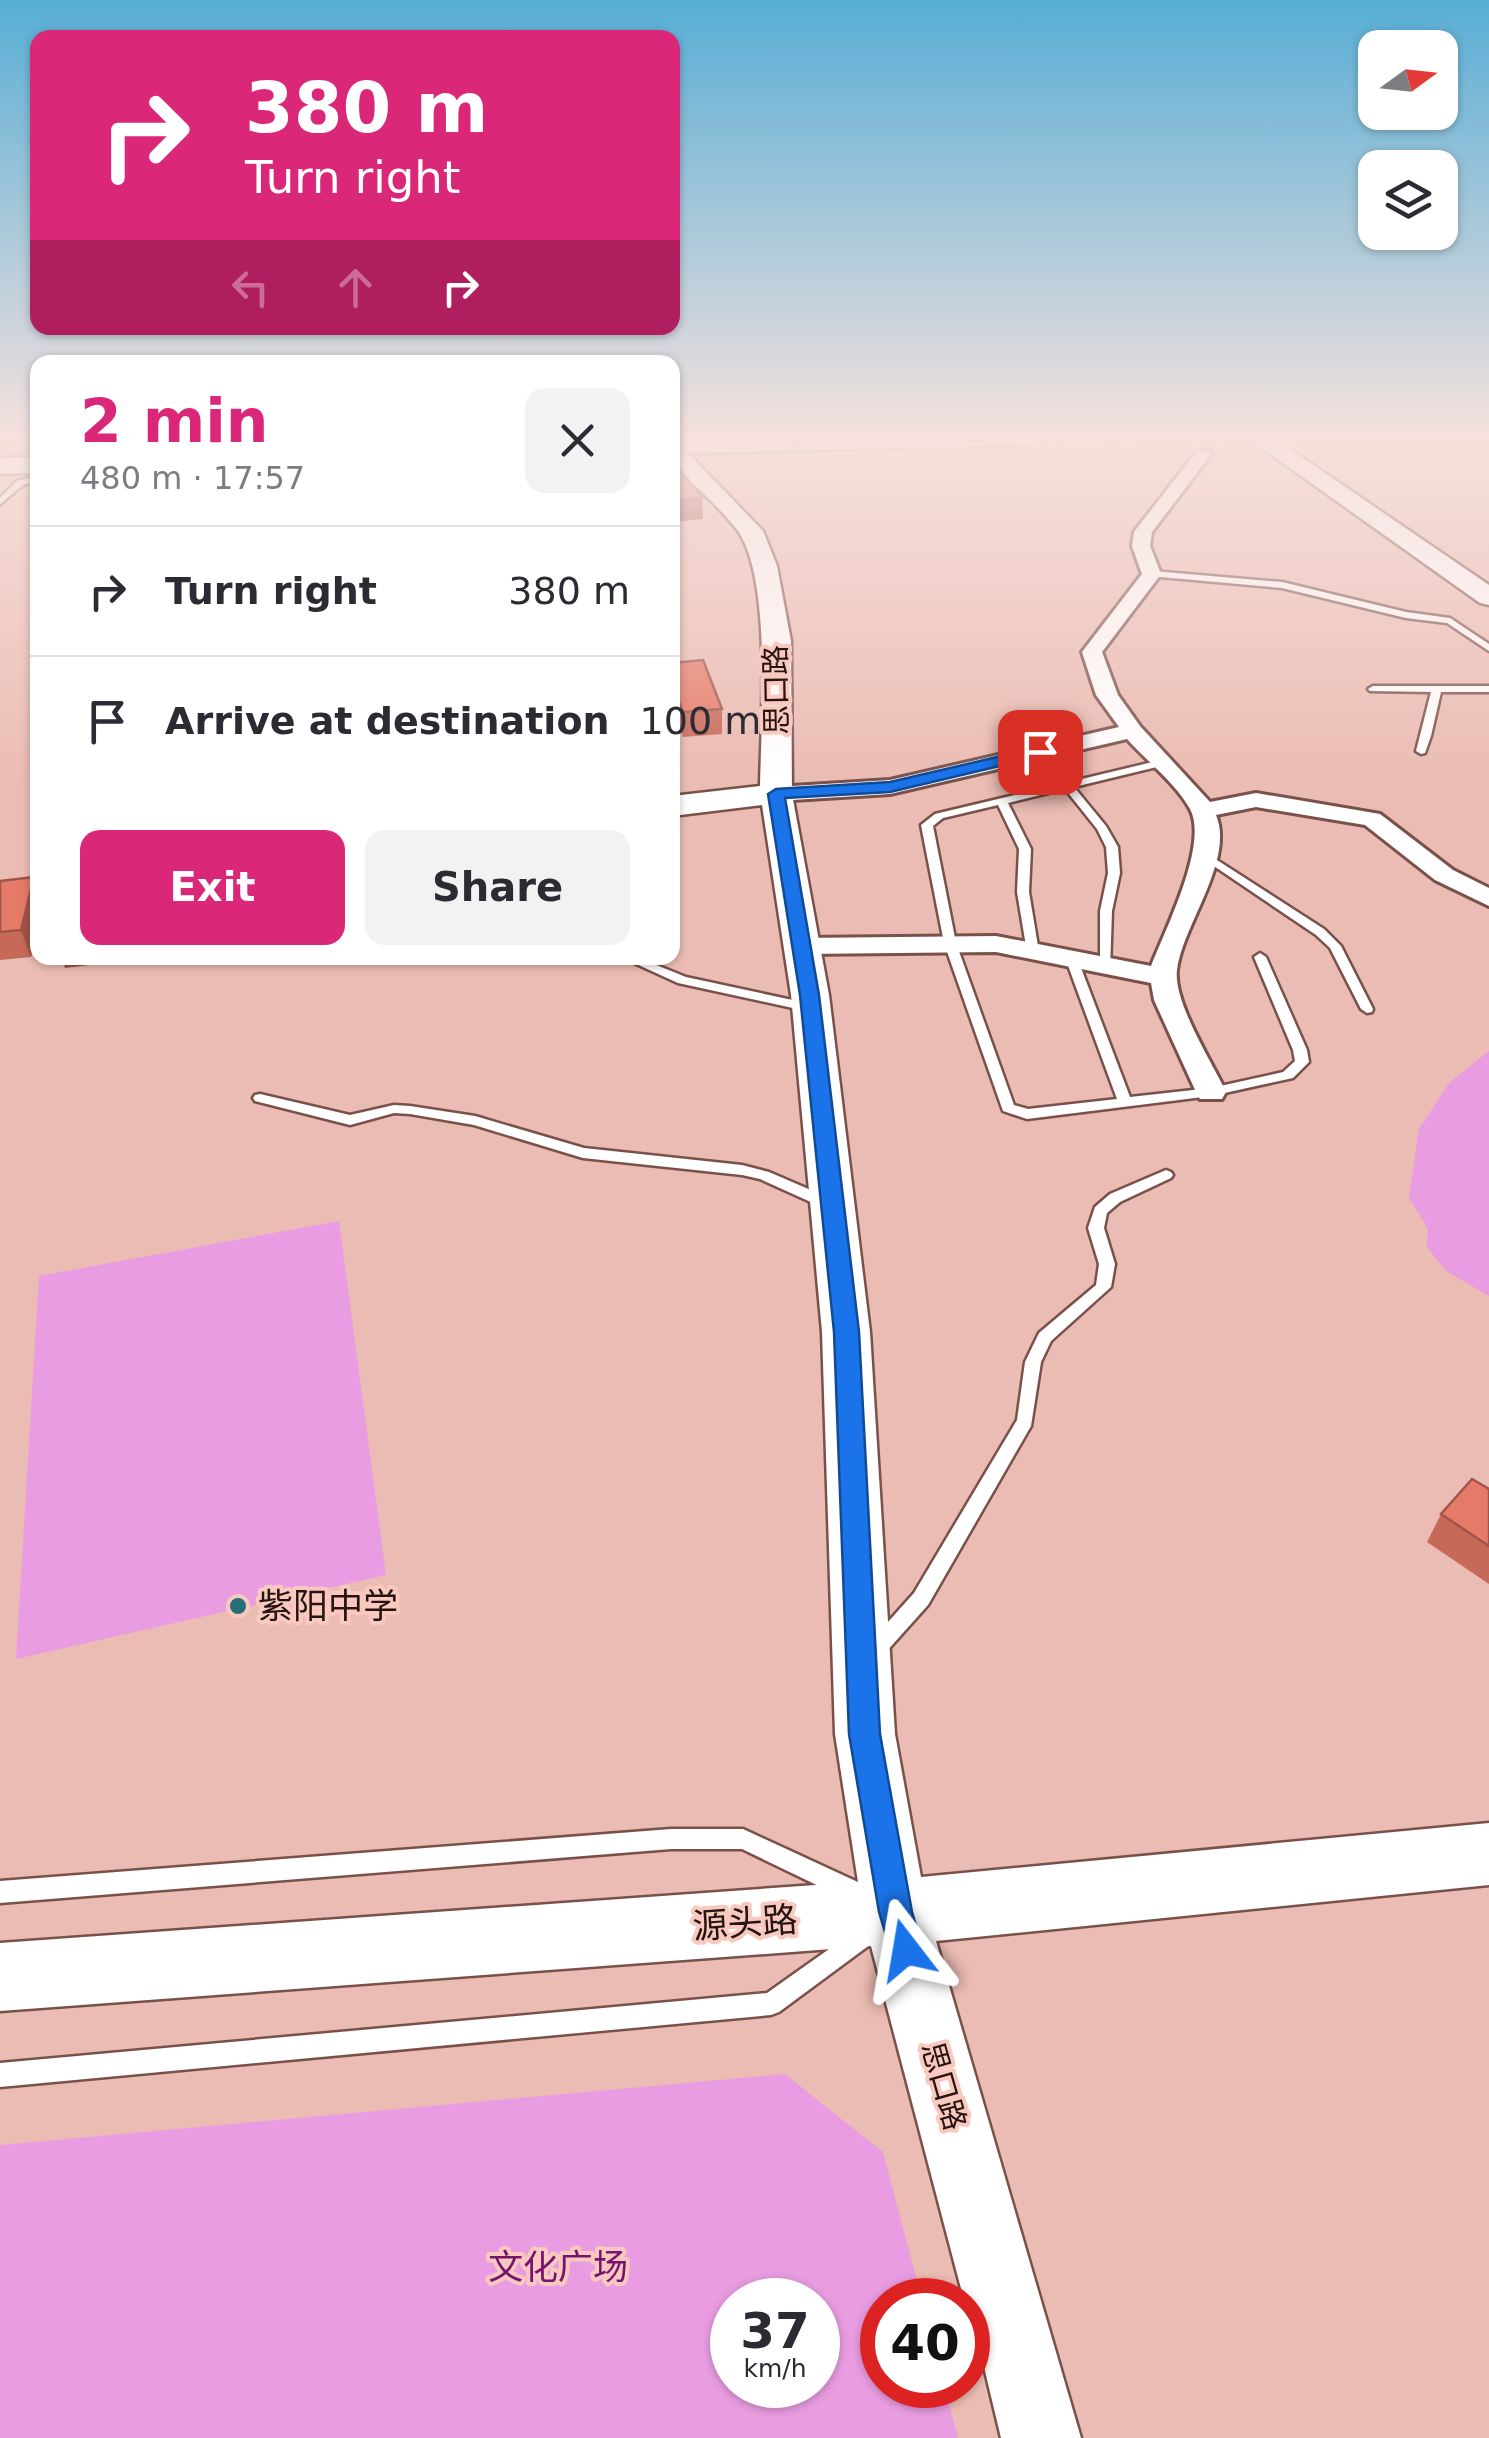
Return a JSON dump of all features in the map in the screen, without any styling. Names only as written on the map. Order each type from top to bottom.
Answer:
[{"type":"street","name":"思口路","points":[[760,555],[777,640],[776,794],[811,1008],[846,1332],[864,1734],[895,1912],[1041,2438]]},
{"type":"street","points":[[1144,555],[1152,574],[1092,652],[1107,696],[1132,732],[1202,811],[1209,826],[1164,978],[1168,1000],[1211,1092]]},
{"type":"street","points":[[1428,555],[1489,597]]},
{"type":"street","points":[[680,805],[890,787],[1132,732]]},
{"type":"street","points":[[1202,811],[1256,800],[1372,819],[1444,875],[1489,898]]},
{"type":"street","points":[[802,946],[996,944],[1164,978]]},
{"type":"street","name":"源头路","points":[[0,1977],[895,1912],[1489,1854]]},
{"type":"lane","points":[[1152,574],[1282,585],[1406,615],[1450,621],[1489,648]]},
{"type":"lane","points":[[1373,689],[1489,689]]},
{"type":"lane","points":[[1421,751],[1437,689]]},
{"type":"lane","points":[[1161,763],[939,816],[927,825],[950,943],[1008,1108],[1027,1114],[1211,1092],[1288,1076],[1302,1062],[1300,1050],[1260,957]]},
{"type":"lane","points":[[1066,785],[1112,847],[1114,874],[1106,911],[1106,967]]},
{"type":"lane","points":[[1001,800],[1025,849],[1023,892],[1033,952]]},
{"type":"lane","points":[[1203,854],[1328,939],[1367,1008]]},
{"type":"lane","points":[[1072,960],[1125,1102]]},
{"type":"lane","points":[[646,965],[682,980],[811,1008]]},
{"type":"lane","points":[[260,1098],[350,1120],[410,1110],[475,1121],[583,1153],[742,1170],[764,1175],[833,1206]]},
{"type":"lane","points":[[862,1665],[920,1599],[1025,1421],[1033,1362],[1045,1337],[1103,1287],[1107,1264],[1096,1228],[1100,1211],[1115,1198],[1166,1175]]},
{"type":"lane","points":[[0,1892],[651,1840],[743,1839],[895,1912],[771,2004],[0,2075]]},
{"type":"green space","points":[[1489,1051],[1489,1296],[1446,1271],[1427,1247],[1428,1229],[1409,1198],[1419,1129],[1449,1083]]},
{"type":"green space","points":[[339,1221],[386,1575],[16,1659],[39,1276]]},
{"type":"green space","name":"文化广场","points":[[785,2074],[883,2152],[916,2278],[860,2278],[860,2408],[950,2408],[958,2438],[0,2438],[0,2145]]},
{"type":"building","points":[[703,660],[722,709],[683,712],[680,662]]},
{"type":"building","points":[[30,877],[21,930],[0,932],[0,881]]},
{"type":"building","points":[[1472,1479],[1489,1489],[1489,1546],[1441,1514]]},
{"type":"place","name":"紫阳中学","points":[[238,1606]]},
{"type":"route","points":[[906,1950],[895,1912],[864,1734],[846,1332],[810,995],[776,794],[890,787],[1040,752]]}]
